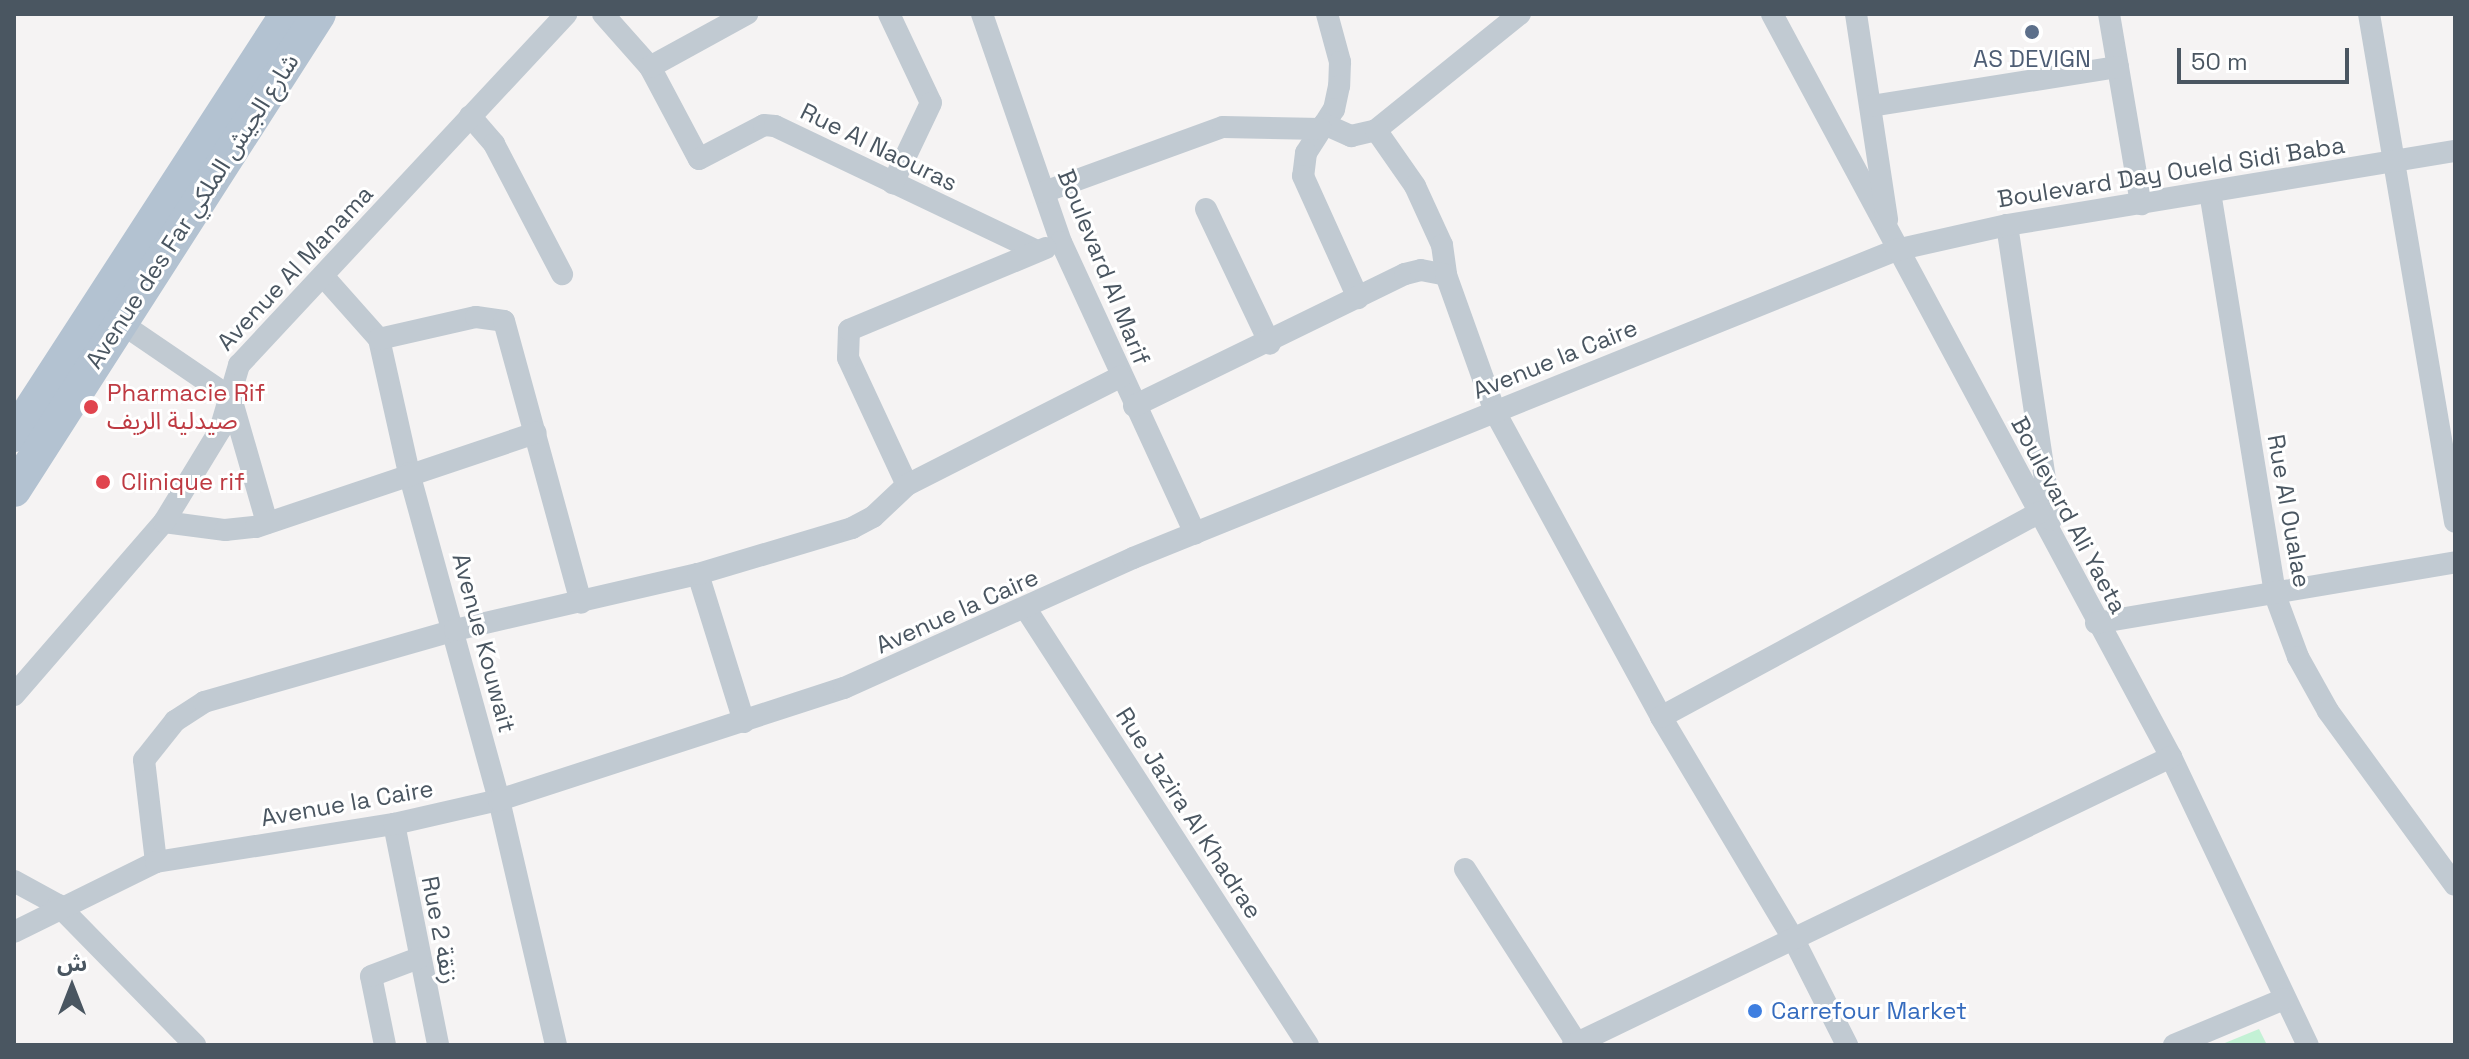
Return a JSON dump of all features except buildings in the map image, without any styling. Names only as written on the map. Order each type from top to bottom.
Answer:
[{"type":"main road","name":"Avenue des Far شارع الجيش الملكي","points":[[14,490],[319,14]]},
{"type":"main road","name":"Avenue des Far شارع الجيش الملكي","points":[[14,435],[284,16]]},
{"type":"street","name":"Avenue Al Manama","points":[[14,695],[164,522],[205,458],[231,398],[239,365],[566,14]]},
{"type":"street","points":[[603,14],[650,67],[747,14]]},
{"type":"street","points":[[889,14],[931,103],[893,183]]},
{"type":"street","name":"Boulevard Al Marif","points":[[982,14],[1061,242],[1120,377],[1195,534]]},
{"type":"street","points":[[1327,14],[1340,62],[1334,109],[1306,153],[1303,176],[1358,298]]},
{"type":"street","points":[[1044,192],[1223,127],[1323,126],[1351,136],[1376,130],[1520,14]]},
{"type":"street","name":"Boulevard Ali Yaeta","points":[[1772,14],[1893,244],[2054,537],[2096,623],[2171,757],[2308,1045]]},
{"type":"street","points":[[1856,14],[1893,244]]},
{"type":"street","points":[[2109,14],[2141,204]]},
{"type":"street","points":[[2369,14],[2455,522]]},
{"type":"street","name":"Rue Al Naouras","points":[[650,67],[699,159],[764,125],[775,126],[1037,251]]},
{"type":"street","points":[[1871,106],[2118,67]]},
{"type":"street","points":[[470,116],[494,144],[562,274]]},
{"type":"street","points":[[1376,130],[1415,186],[1442,245],[1446,275],[1495,412],[1661,717],[1794,940],[1847,1045]]},
{"type":"street","name":"Boulevard Day Oueld Sidi Baba","points":[[1893,244],[2455,151]]},
{"type":"street","name":"Rue Al Oualae","points":[[2210,192],[2275,595],[2298,657],[2328,711],[2455,885]]},
{"type":"street","points":[[1206,209],[1270,344]]},
{"type":"street","points":[[2007,225],[2054,537]]},
{"type":"street","points":[[907,485],[848,358],[849,330],[1061,242]]},
{"type":"street","name":"Avenue la Caire","points":[[14,932],[58,905],[156,862],[394,824],[499,800],[744,722],[896,668],[1195,534],[1495,412],[1893,244]]},
{"type":"street","points":[[1134,406],[1270,344],[1405,274],[1421,270],[1446,275]]},
{"type":"street","name":"Avenue Kouwait","points":[[323,276],[379,339],[409,473],[455,630],[499,800],[556,1045]]},
{"type":"street","points":[[379,339],[476,317],[501,318],[536,433],[581,603]]},
{"type":"street","points":[[121,323],[231,398],[267,523]]},
{"type":"street","points":[[156,862],[144,760],[156,740],[191,708],[455,630],[698,574],[852,528],[907,485],[1120,377]]},
{"type":"street","points":[[164,522],[225,530],[267,523],[536,433]]},
{"type":"street","points":[[1661,717],[2040,512]]},
{"type":"street","points":[[2096,623],[2455,562]]},
{"type":"street","points":[[698,574],[744,722]]},
{"type":"street","name":"Rue Jazira Al Khadrae","points":[[1026,609],[1308,1045]]},
{"type":"street","points":[[1465,869],[1576,1044],[2171,757]]},
{"type":"street","name":"Rue 2 زنقة","points":[[394,824],[438,1045]]},
{"type":"street","points":[[14,881],[58,905],[195,1045]]},
{"type":"street","points":[[385,1045],[371,975],[419,958]]},
{"type":"street","points":[[2174,1045],[2284,999]]},
{"type":"green space","points":[[2259,1029],[2267,1045],[2220,1045]]},
{"type":"place","name":"AS DEVIGN","points":[[2032,32]]},
{"type":"place","name":"Pharmacie Rif صيدلية الريف","points":[[91,407]]},
{"type":"place","name":"Clinique rif","points":[[103,482]]},
{"type":"place","name":"Carrefour Market","points":[[1755,1011]]}]
